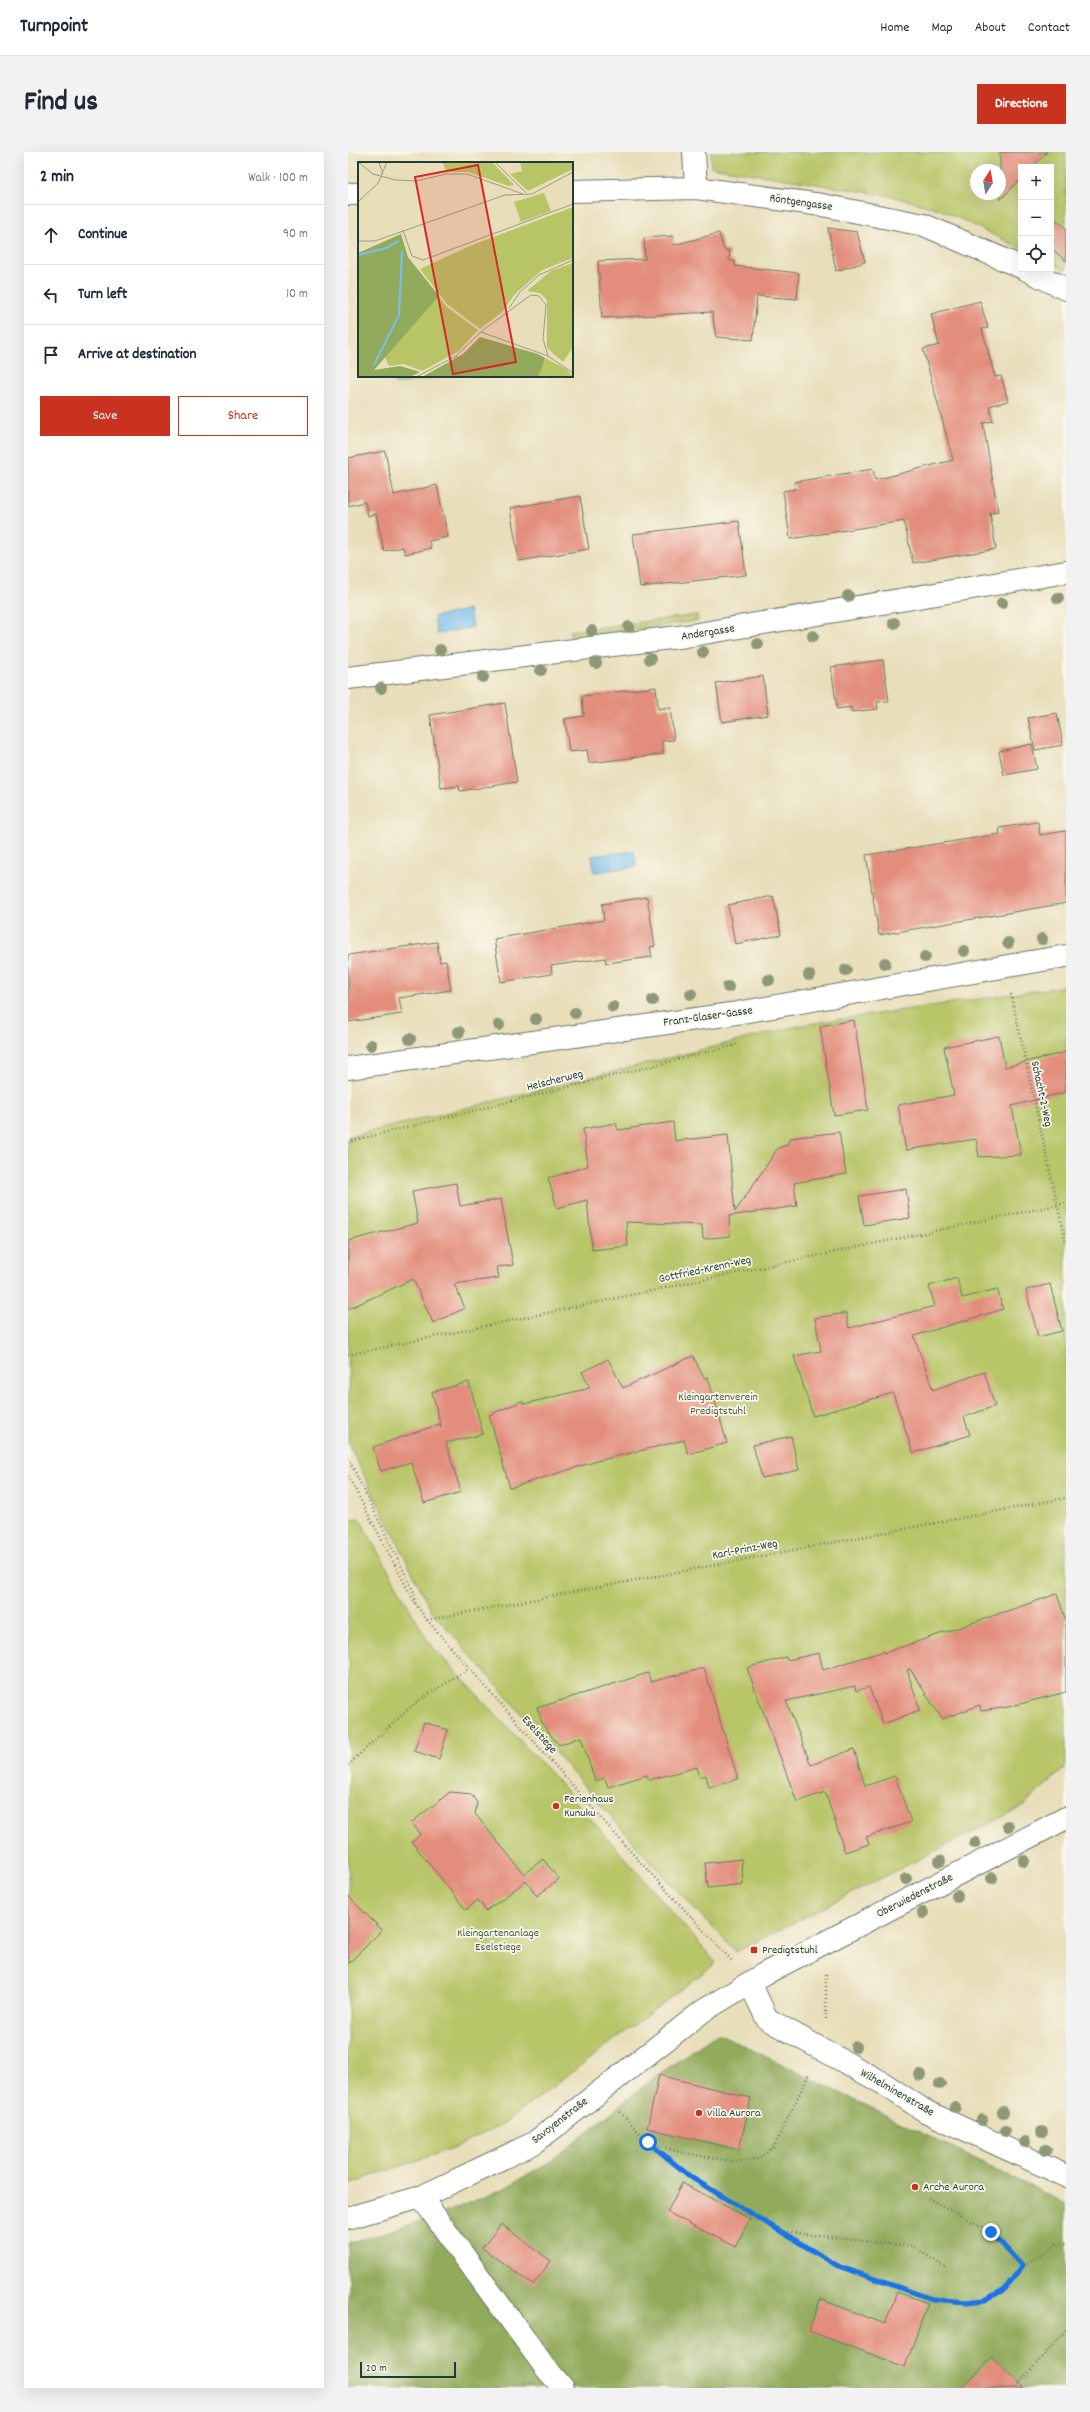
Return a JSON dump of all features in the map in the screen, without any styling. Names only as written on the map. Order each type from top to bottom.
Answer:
[{"type":"street","points":[[694,152],[696,188]]},
{"type":"street","name":"Röntgengasse","points":[[573,191],[696,188],[822,205],[924,225],[1018,266]]},
{"type":"street","points":[[1030,272],[1066,289]]},
{"type":"street","name":"Andergasse","points":[[348,678],[686,636],[1066,572]]},
{"type":"street","name":"Franz-Glaser-Gasse","points":[[348,1068],[731,1014],[1066,956]]},
{"type":"street","name":"Oberwiedenstraße","points":[[757,1978],[1066,1818]]},
{"type":"street","name":"Wilhelminenstraße","points":[[757,1978],[767,2019],[881,2082],[925,2111],[1066,2176]]},
{"type":"street","name":"Savoyenstraße","points":[[348,2218],[421,2197],[534,2143],[703,2011],[757,1978]]},
{"type":"street","points":[[421,2197],[545,2368],[563,2388]]},
{"type":"path","name":"Schacht-2-Weg","points":[[1011,995],[1056,1205],[1066,1244]]},
{"type":"path","name":"Helscherweg","points":[[348,1142],[736,1045],[731,1014]]},
{"type":"path","name":"Gottfried-Krenn-Weg","points":[[348,1356],[1066,1203]]},
{"type":"path","points":[[348,1458],[415,1594],[415,1603]]},
{"type":"path","name":"Eselstiege","points":[[348,1476],[415,1603],[427,1620],[468,1669],[757,1978]]},
{"type":"path","name":"Karl-Prinz-Weg","points":[[427,1620],[1066,1498]]},
{"type":"path","points":[[348,1764],[416,1703],[468,1669]]},
{"type":"path","points":[[826,1968],[826,2020]]},
{"type":"path","points":[[648,2142],[679,2152],[735,2162],[758,2159],[774,2147],[807,2076]]},
{"type":"path","points":[[621,2114],[648,2142],[692,2178],[784,2232],[838,2266],[932,2299],[966,2302],[985,2300],[1005,2289],[1022,2266],[1057,2244],[1066,2244]]},
{"type":"path","points":[[928,2198],[991,2232],[1022,2266]]},
{"type":"path","points":[[784,2232],[914,2247],[946,2268]]},
{"type":"path","points":[[1015,2388],[1066,2330]]},
{"type":"green space","points":[[711,152],[1066,152],[1066,270],[1054,264],[1054,164],[1018,164],[1018,247],[939,209],[891,196],[711,167]]},
{"type":"green space","points":[[697,615],[698,621],[571,637],[570,631]]},
{"type":"green space","name":"Kleingartenverein Predigtstuhl","points":[[1066,986],[1066,1767],[1020,1808],[736,1952],[656,1868],[431,1610],[348,1443],[348,1137],[802,1025]]},
{"type":"green space","name":"Kleingartenanlage Eselstiege","points":[[359,1518],[429,1643],[556,1779],[716,1963],[506,2122],[459,2146],[348,2184],[348,1522]]},
{"type":"green space","points":[[718,2033],[1066,2204],[1066,2388],[348,2388],[348,2244],[442,2214],[501,2190],[554,2159],[655,2077]]},
{"type":"water","points":[[387,377],[436,377],[395,384],[394,380],[388,379]]},
{"type":"water","points":[[469,610],[473,627],[437,634],[434,617]]},
{"type":"water","points":[[634,851],[636,867],[594,872],[592,856]]},
{"type":"building","points":[[1000,152],[1047,152],[1036,164],[1018,164],[1018,182],[1006,194],[1006,164],[1000,164]]},
{"type":"building","points":[[1054,218],[1066,228],[1066,261],[1054,251]]},
{"type":"building","points":[[828,228],[857,232],[865,262],[836,271]]},
{"type":"building","points":[[719,233],[724,250],[730,251],[729,260],[735,262],[735,266],[799,273],[797,299],[757,296],[753,340],[716,337],[712,312],[602,318],[598,261],[645,259],[644,238],[673,236],[674,245]]},
{"type":"building","points":[[980,301],[988,328],[982,329],[995,377],[1001,376],[1008,401],[989,406],[993,421],[983,423],[998,512],[990,513],[996,549],[913,563],[904,521],[790,539],[783,491],[795,489],[794,482],[873,469],[875,480],[953,460],[923,349],[939,345],[931,314]]},
{"type":"building","points":[[385,451],[394,495],[437,485],[448,537],[429,541],[431,548],[405,554],[403,547],[384,551],[376,514],[368,516],[365,502],[348,506],[348,458]]},
{"type":"building","points":[[580,496],[589,549],[519,561],[510,508]]},
{"type":"building","points":[[739,521],[746,575],[640,587],[633,534]]},
{"type":"building","points":[[883,660],[889,701],[877,702],[878,709],[852,712],[851,707],[837,709],[831,667]]},
{"type":"building","points":[[763,676],[768,715],[722,722],[716,683]]},
{"type":"building","points":[[656,687],[658,709],[670,707],[674,740],[662,741],[663,754],[589,763],[587,750],[569,752],[565,719],[584,716],[582,696]]},
{"type":"building","points":[[505,703],[517,782],[460,791],[459,786],[441,788],[430,715]]},
{"type":"building","points":[[1057,713],[1063,745],[1035,750],[1028,718]]},
{"type":"building","points":[[1032,744],[1037,769],[1004,775],[999,751]]},
{"type":"building","points":[[1038,822],[1040,835],[1066,831],[1066,903],[879,935],[866,855],[1000,834],[999,828]]},
{"type":"building","points":[[773,896],[781,935],[735,944],[728,905]]},
{"type":"building","points":[[647,897],[655,946],[650,947],[652,957],[606,963],[605,958],[551,966],[552,974],[501,982],[494,939],[604,920],[602,904]]},
{"type":"building","points":[[437,942],[440,962],[446,961],[451,990],[399,998],[402,1014],[348,1022],[348,955]]},
{"type":"building","points":[[854,1020],[868,1110],[834,1115],[820,1026]]},
{"type":"building","points":[[999,1036],[1005,1067],[1066,1052],[1066,1092],[1012,1106],[1021,1155],[979,1157],[976,1139],[906,1150],[898,1105],[954,1095],[944,1047]]},
{"type":"building","points":[[673,1122],[675,1141],[728,1135],[735,1212],[778,1148],[787,1145],[790,1138],[839,1132],[846,1174],[794,1183],[797,1206],[729,1216],[730,1236],[703,1239],[702,1225],[626,1222],[628,1246],[592,1250],[587,1200],[557,1208],[548,1178],[588,1166],[583,1129],[616,1123],[618,1130]]},
{"type":"building","points":[[456,1183],[460,1206],[501,1199],[513,1265],[497,1267],[499,1278],[454,1284],[465,1308],[433,1323],[413,1279],[348,1309],[348,1241],[418,1223],[412,1191]]},
{"type":"building","points":[[906,1189],[910,1218],[864,1225],[859,1196]]},
{"type":"building","points":[[957,1278],[962,1298],[997,1289],[1003,1309],[914,1336],[933,1390],[984,1372],[995,1406],[964,1417],[970,1435],[913,1453],[893,1393],[813,1416],[794,1356],[821,1351],[815,1318],[846,1313],[849,1328],[935,1306],[929,1286]]},
{"type":"building","points":[[1050,1284],[1062,1331],[1038,1337],[1026,1290]]},
{"type":"building","points":[[693,1356],[704,1378],[708,1377],[727,1443],[688,1454],[684,1440],[597,1461],[510,1488],[489,1415],[522,1401],[524,1404],[590,1388],[582,1372],[608,1359],[623,1388]]},
{"type":"building","points":[[469,1382],[483,1434],[446,1443],[461,1492],[424,1503],[411,1462],[381,1471],[373,1447],[440,1424],[441,1427],[432,1392]]},
{"type":"building","points":[[791,1436],[799,1470],[762,1478],[753,1445]]},
{"type":"building","points":[[1057,1594],[1066,1621],[1066,1692],[1008,1707],[981,1711],[980,1705],[942,1719],[910,1669],[907,1670],[920,1710],[883,1724],[869,1687],[856,1691],[855,1686],[786,1701],[811,1765],[854,1749],[865,1786],[895,1776],[911,1822],[866,1837],[869,1844],[845,1852],[825,1792],[797,1802],[747,1668],[786,1657],[787,1660],[819,1653],[823,1670],[884,1651],[884,1653]]},
{"type":"building","points":[[704,1668],[738,1779],[709,1787],[706,1775],[700,1777],[697,1767],[649,1780],[647,1775],[608,1787],[605,1778],[595,1781],[581,1737],[559,1745],[543,1725],[537,1708],[648,1673],[651,1682]]},
{"type":"building","points":[[424,1722],[448,1730],[439,1759],[414,1751]]},
{"type":"building","points":[[450,1792],[471,1794],[477,1803],[475,1814],[524,1874],[543,1859],[559,1879],[537,1896],[526,1881],[486,1911],[478,1900],[466,1910],[412,1842],[421,1834],[411,1823]]},
{"type":"building","points":[[741,1859],[743,1884],[708,1888],[705,1863]]},
{"type":"building","points":[[348,1896],[382,1930],[348,1964]]},
{"type":"building","name":"Villa Aurora","points":[[659,2075],[751,2098],[739,2150],[647,2128]]},
{"type":"building","points":[[682,2183],[750,2219],[735,2247],[667,2212]]},
{"type":"building","points":[[501,2224],[551,2261],[533,2285],[482,2248]]},
{"type":"building","points":[[897,2292],[928,2303],[905,2367],[809,2331],[820,2299],[885,2324]]},
{"type":"building","points":[[992,2357],[1024,2388],[962,2388]]},
{"type":"place","name":"Ferienhaus Kunuku","points":[[556,1806]]},
{"type":"place","name":"Predigtstuhl","points":[[754,1950]]},
{"type":"place","name":"Villa Aurora","points":[[699,2113]]},
{"type":"place","name":"Arche Aurora","points":[[915,2187]]},
{"type":"route","points":[[648,2142],[692,2178],[750,2211],[838,2266],[893,2284],[932,2299],[966,2302],[985,2300],[1005,2289],[1022,2266],[991,2232]]}]
